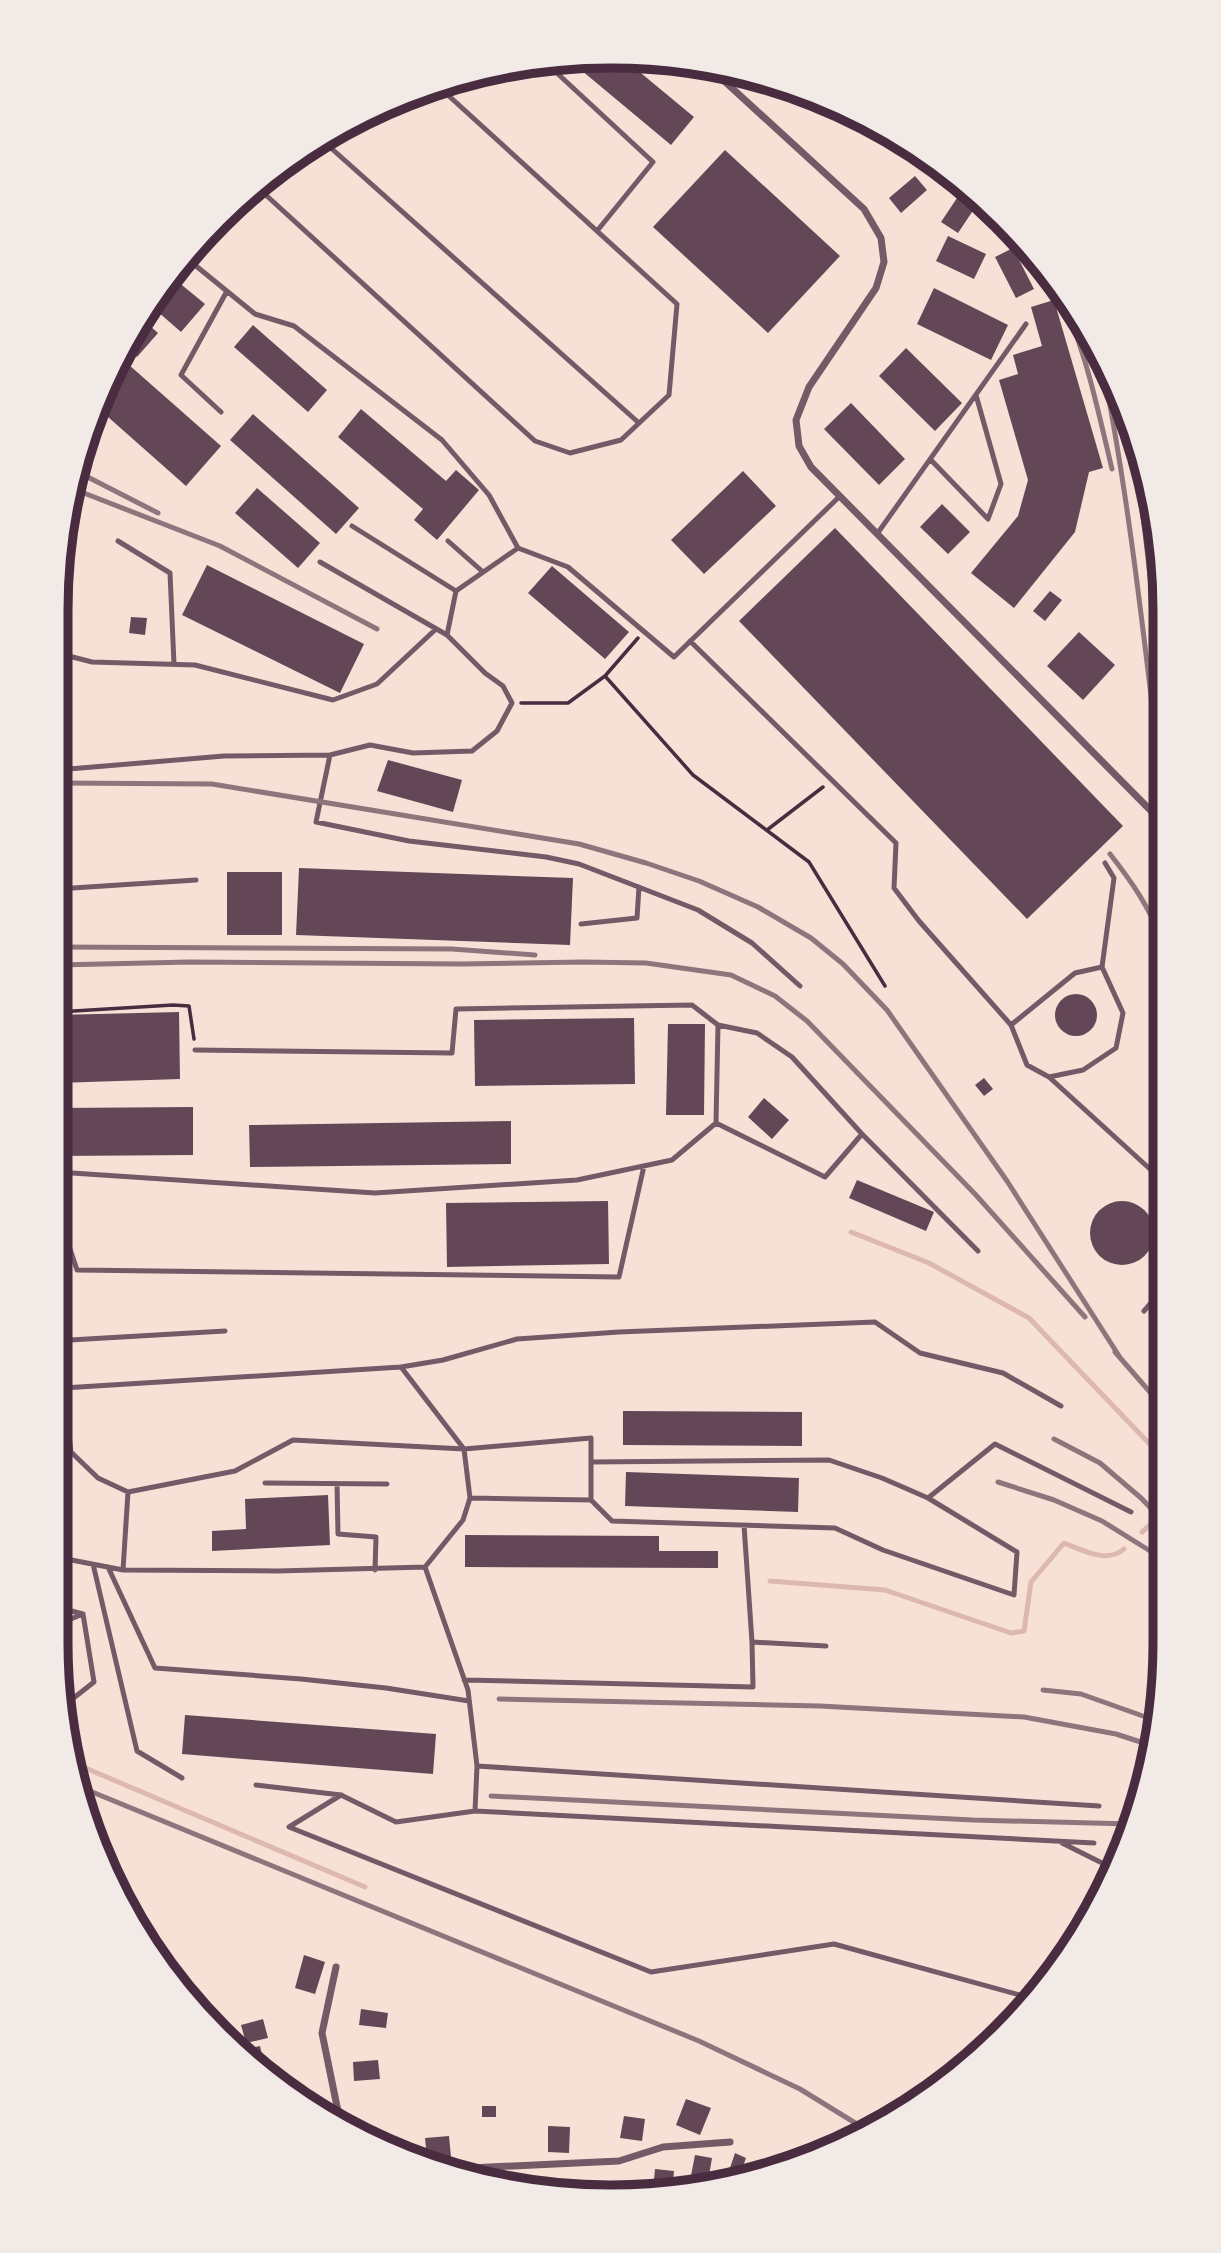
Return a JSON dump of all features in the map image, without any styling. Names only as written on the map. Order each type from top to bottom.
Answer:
[{"type":"street","points":[[724,81],[864,209],[881,238],[884,262],[876,288],[809,387],[796,420],[799,446],[805,457],[811,467],[1153,813]]},
{"type":"street","points":[[336,1967],[322,2033],[338,2111]]},
{"type":"street","points":[[477,2168],[619,2161],[663,2147],[730,2142]]},
{"type":"lane","points":[[555,71],[653,162],[597,231]]},
{"type":"lane","points":[[264,193],[535,441],[570,453],[621,440],[669,395],[677,304],[447,94]]},
{"type":"lane","points":[[330,147],[639,423]]},
{"type":"lane","points":[[194,264],[255,314],[294,326],[442,440],[489,495],[518,548],[568,567],[674,657],[840,496]]},
{"type":"lane","points":[[220,412],[181,375],[227,291]]},
{"type":"lane","points":[[877,534],[1026,324]]},
{"type":"lane","points":[[930,459],[988,519],[1001,484],[976,394]]},
{"type":"lane","points":[[352,526],[456,591]]},
{"type":"lane","points":[[118,541],[170,573],[174,664]]},
{"type":"lane","points":[[448,541],[483,572]]},
{"type":"lane","points":[[447,635],[456,591],[518,548]]},
{"type":"lane","points":[[68,769],[224,756],[330,755],[370,745],[413,753],[472,751],[497,731],[512,703],[503,685],[485,673],[447,635],[320,562]]},
{"type":"lane","points":[[68,656],[92,662],[195,665],[333,700],[377,684],[436,629]]},
{"type":"lane","points":[[690,641],[896,843],[894,888],[919,921],[1011,1025],[1027,1065],[1049,1077],[1153,1172]]},
{"type":"lane","points":[[330,755],[316,822],[409,841],[546,857],[579,864],[698,910],[752,943],[800,986]]},
{"type":"lane","points":[[1049,1077],[1083,1070],[1116,1048],[1123,1013],[1102,967],[1114,878],[1105,863]]},
{"type":"lane","points":[[68,888],[196,880]]},
{"type":"lane","points":[[581,924],[637,918],[639,887]]},
{"type":"lane","points":[[1011,1025],[1075,973],[1102,967]]},
{"type":"lane","points":[[195,1050],[452,1053],[456,1009],[692,1005],[719,1025],[757,1033],[792,1057],[862,1134],[978,1251]]},
{"type":"lane","points":[[68,1173],[374,1193],[577,1180],[673,1160],[716,1123],[719,1025]]},
{"type":"lane","points":[[716,1123],[825,1177],[862,1134]]},
{"type":"lane","points":[[68,1242],[77,1270],[619,1277],[644,1166]]},
{"type":"lane","points":[[1144,1311],[1153,1301]]},
{"type":"lane","points":[[68,1388],[401,1367],[443,1360],[517,1339],[619,1332],[875,1322],[920,1353],[1003,1373],[1061,1406]]},
{"type":"lane","points":[[68,1354],[70,1340],[225,1331]]},
{"type":"lane","points":[[68,1559],[123,1570],[375,1570],[425,1567],[463,1520],[470,1498],[464,1449],[401,1367]]},
{"type":"lane","points":[[68,1424],[72,1452],[98,1478],[128,1492],[235,1471],[293,1440],[464,1449],[591,1438],[591,1500]]},
{"type":"lane","points":[[928,1498],[995,1444],[1131,1512]]},
{"type":"lane","points":[[470,1498],[591,1500],[612,1521],[835,1528],[883,1550],[1014,1595],[1017,1552],[928,1498],[882,1478],[829,1460],[591,1462]]},
{"type":"lane","points":[[264,1483],[387,1484]]},
{"type":"lane","points":[[337,1484],[338,1534],[376,1537],[375,1570]]},
{"type":"lane","points":[[123,1570],[128,1492]]},
{"type":"lane","points":[[464,1680],[752,1687],[752,1642],[744,1525]]},
{"type":"lane","points":[[93,1564],[137,1751],[182,1778]]},
{"type":"lane","points":[[108,1567],[155,1668],[313,1680],[469,1701]]},
{"type":"lane","points":[[425,1567],[469,1701],[477,1766],[475,1811]]},
{"type":"lane","points":[[68,1610],[83,1614]]},
{"type":"lane","points":[[68,1620],[83,1614]]},
{"type":"lane","points":[[71,1700],[94,1682],[83,1614]]},
{"type":"lane","points":[[752,1642],[826,1646]]},
{"type":"lane","points":[[477,1766],[1099,1806]]},
{"type":"lane","points":[[256,1785],[341,1795],[396,1822],[475,1811],[1094,1843]]},
{"type":"lane","points":[[341,1795],[289,1828],[652,1972],[834,1944],[1022,1996]]},
{"type":"lane","points":[[1057,1841],[1105,1864]]},
{"type":"path","points":[[512,703],[568,703],[605,676],[644,632]]},
{"type":"path","points":[[605,676],[694,775],[809,862],[885,986]]},
{"type":"path","points":[[766,830],[832,780]]},
{"type":"path","points":[[68,1011],[189,1006],[195,1050]]},
{"type":"building","points":[[636,69],[694,117],[671,145],[581,70]]},
{"type":"building","points":[[725,150],[840,256],[768,333],[653,227]]},
{"type":"building","points":[[915,176],[927,190],[901,213],[889,198]]},
{"type":"building","points":[[959,195],[974,209],[958,233],[941,222]]},
{"type":"building","points":[[948,236],[986,254],[974,279],[936,261]]},
{"type":"building","points":[[1013,248],[1034,289],[1016,298],[995,257]]},
{"type":"building","points":[[178,282],[205,304],[181,332],[158,312]]},
{"type":"building","points":[[934,288],[1008,325],[991,360],[917,324]]},
{"type":"building","points":[[1054,300],[1103,468],[1089,472],[1075,532],[1014,608],[971,573],[1018,516],[1028,480],[999,380],[1018,374],[1013,355],[1042,346],[1031,307]]},
{"type":"building","points":[[253,325],[327,390],[308,412],[234,347]]},
{"type":"building","points":[[150,326],[158,333],[137,357],[133,354]]},
{"type":"building","points":[[906,348],[962,403],[935,431],[879,376]]},
{"type":"building","points":[[128,364],[221,446],[186,486],[105,415]]},
{"type":"building","points":[[851,403],[905,459],[879,485],[824,429]]},
{"type":"building","points":[[361,409],[446,481],[456,470],[479,490],[437,540],[414,520],[423,509],[338,437]]},
{"type":"building","points":[[253,414],[359,508],[336,534],[230,440]]},
{"type":"building","points":[[743,471],[776,506],[704,574],[671,540]]},
{"type":"building","points":[[257,488],[320,543],[298,568],[235,513]]},
{"type":"building","points":[[942,504],[970,532],[948,554],[920,527]]},
{"type":"building","points":[[835,528],[1123,826],[1027,919],[739,621]]},
{"type":"building","points":[[207,565],[364,644],[340,693],[182,615]]},
{"type":"building","points":[[552,566],[629,632],[605,659],[528,593]]},
{"type":"building","points":[[1050,591],[1062,600],[1045,621],[1033,611]]},
{"type":"building","points":[[131,617],[147,618],[145,635],[129,633]]},
{"type":"building","points":[[1079,632],[1115,665],[1083,700],[1047,666]]},
{"type":"building","points":[[388,760],[462,780],[453,812],[377,791]]},
{"type":"building","points":[[299,868],[573,878],[570,945],[296,935]]},
{"type":"building","points":[[227,872],[282,872],[282,935],[227,935]]},
{"type":"building","points":[[1076,994],[1091,1000],[1097,1015],[1091,1030],[1076,1036],[1061,1030],[1055,1015],[1061,1000]]},
{"type":"building","points":[[179,1012],[180,1079],[68,1083],[68,1015]]},
{"type":"building","points":[[634,1018],[635,1084],[475,1086],[474,1020]]},
{"type":"building","points":[[668,1024],[705,1024],[704,1115],[666,1115]]},
{"type":"building","points":[[984,1078],[993,1089],[984,1096],[975,1085]]},
{"type":"building","points":[[764,1098],[789,1120],[772,1139],[748,1117]]},
{"type":"building","points":[[193,1107],[193,1155],[68,1156],[68,1108]]},
{"type":"building","points":[[511,1121],[511,1164],[250,1167],[249,1125]]},
{"type":"building","points":[[857,1180],[934,1212],[926,1231],[849,1198]]},
{"type":"building","points":[[608,1201],[609,1264],[447,1267],[446,1203]]},
{"type":"building","points":[[1122,1201],[1134,1204],[1148,1215],[1151,1221],[1151,1245],[1140,1259],[1134,1262],[1122,1265],[1110,1262],[1096,1251],[1093,1245],[1090,1233],[1093,1221],[1104,1207],[1110,1204]]},
{"type":"building","points":[[623,1411],[802,1412],[802,1446],[623,1445]]},
{"type":"building","points":[[626,1472],[799,1478],[798,1512],[625,1506]]},
{"type":"building","points":[[328,1495],[330,1545],[212,1551],[212,1531],[246,1529],[245,1499]]},
{"type":"building","points":[[465,1535],[659,1536],[659,1551],[718,1551],[718,1568],[465,1567]]},
{"type":"building","points":[[185,1715],[436,1734],[433,1774],[182,1754]]},
{"type":"building","points":[[304,1955],[325,1962],[315,1994],[295,1988]]},
{"type":"building","points":[[361,2009],[388,2013],[386,2028],[359,2025]]},
{"type":"building","points":[[263,2019],[268,2038],[246,2043],[241,2025]]},
{"type":"building","points":[[260,2046],[263,2058],[253,2050],[251,2048]]},
{"type":"building","points":[[378,2060],[380,2079],[354,2081],[353,2062]]},
{"type":"building","points":[[686,2099],[711,2108],[700,2135],[676,2125]]},
{"type":"building","points":[[482,2106],[496,2106],[496,2117],[482,2117]]},
{"type":"building","points":[[624,2116],[645,2119],[642,2141],[620,2138]]},
{"type":"building","points":[[548,2126],[570,2127],[569,2153],[548,2152]]},
{"type":"building","points":[[449,2136],[451,2157],[442,2158],[426,2152],[425,2138]]},
{"type":"building","points":[[735,2153],[746,2158],[742,2168],[730,2168]]},
{"type":"building","points":[[695,2155],[712,2158],[709,2175],[690,2178]]},
{"type":"building","points":[[655,2169],[674,2171],[673,2181],[654,2183]]},
{"type":"waterway","points":[[851,1232],[929,1263],[1029,1318],[1153,1448]]},
{"type":"waterway","points":[[1142,1532],[1150,1525]]},
{"type":"waterway","points":[[770,1581],[885,1590],[1011,1633],[1024,1631],[1031,1582],[1064,1543],[1102,1556],[1124,1549]]},
{"type":"waterway","points":[[83,1767],[365,1887]]},
{"type":"railway","points":[[1076,332],[1112,469]]},
{"type":"railway","points":[[1109,398],[1128,515],[1153,712]]},
{"type":"railway","points":[[86,476],[158,513]]},
{"type":"railway","points":[[82,492],[220,546],[377,629]]},
{"type":"railway","points":[[1139,492],[1153,598]]},
{"type":"railway","points":[[68,783],[212,784],[579,844],[699,881],[758,907],[811,938],[843,964],[887,1010],[1007,1181],[1121,1359]]},
{"type":"railway","points":[[1110,854],[1139,895],[1153,921]]},
{"type":"railway","points":[[68,947],[452,949],[535,955]]},
{"type":"railway","points":[[68,965],[583,962],[646,963],[731,975],[775,996],[807,1021],[975,1194],[1085,1317]]},
{"type":"railway","points":[[1115,1352],[1153,1396]]},
{"type":"railway","points":[[1054,1439],[1100,1463],[1153,1511]]},
{"type":"railway","points":[[998,1482],[1054,1500],[1102,1521],[1153,1553]]},
{"type":"railway","points":[[1043,1690],[1081,1694],[1147,1718]]},
{"type":"railway","points":[[499,1699],[820,1706],[1024,1717],[1116,1734],[1143,1743]]},
{"type":"railway","points":[[89,1791],[699,2041],[800,2089],[858,2125]]},
{"type":"railway","points":[[491,1796],[973,1820],[1121,1824]]}]
